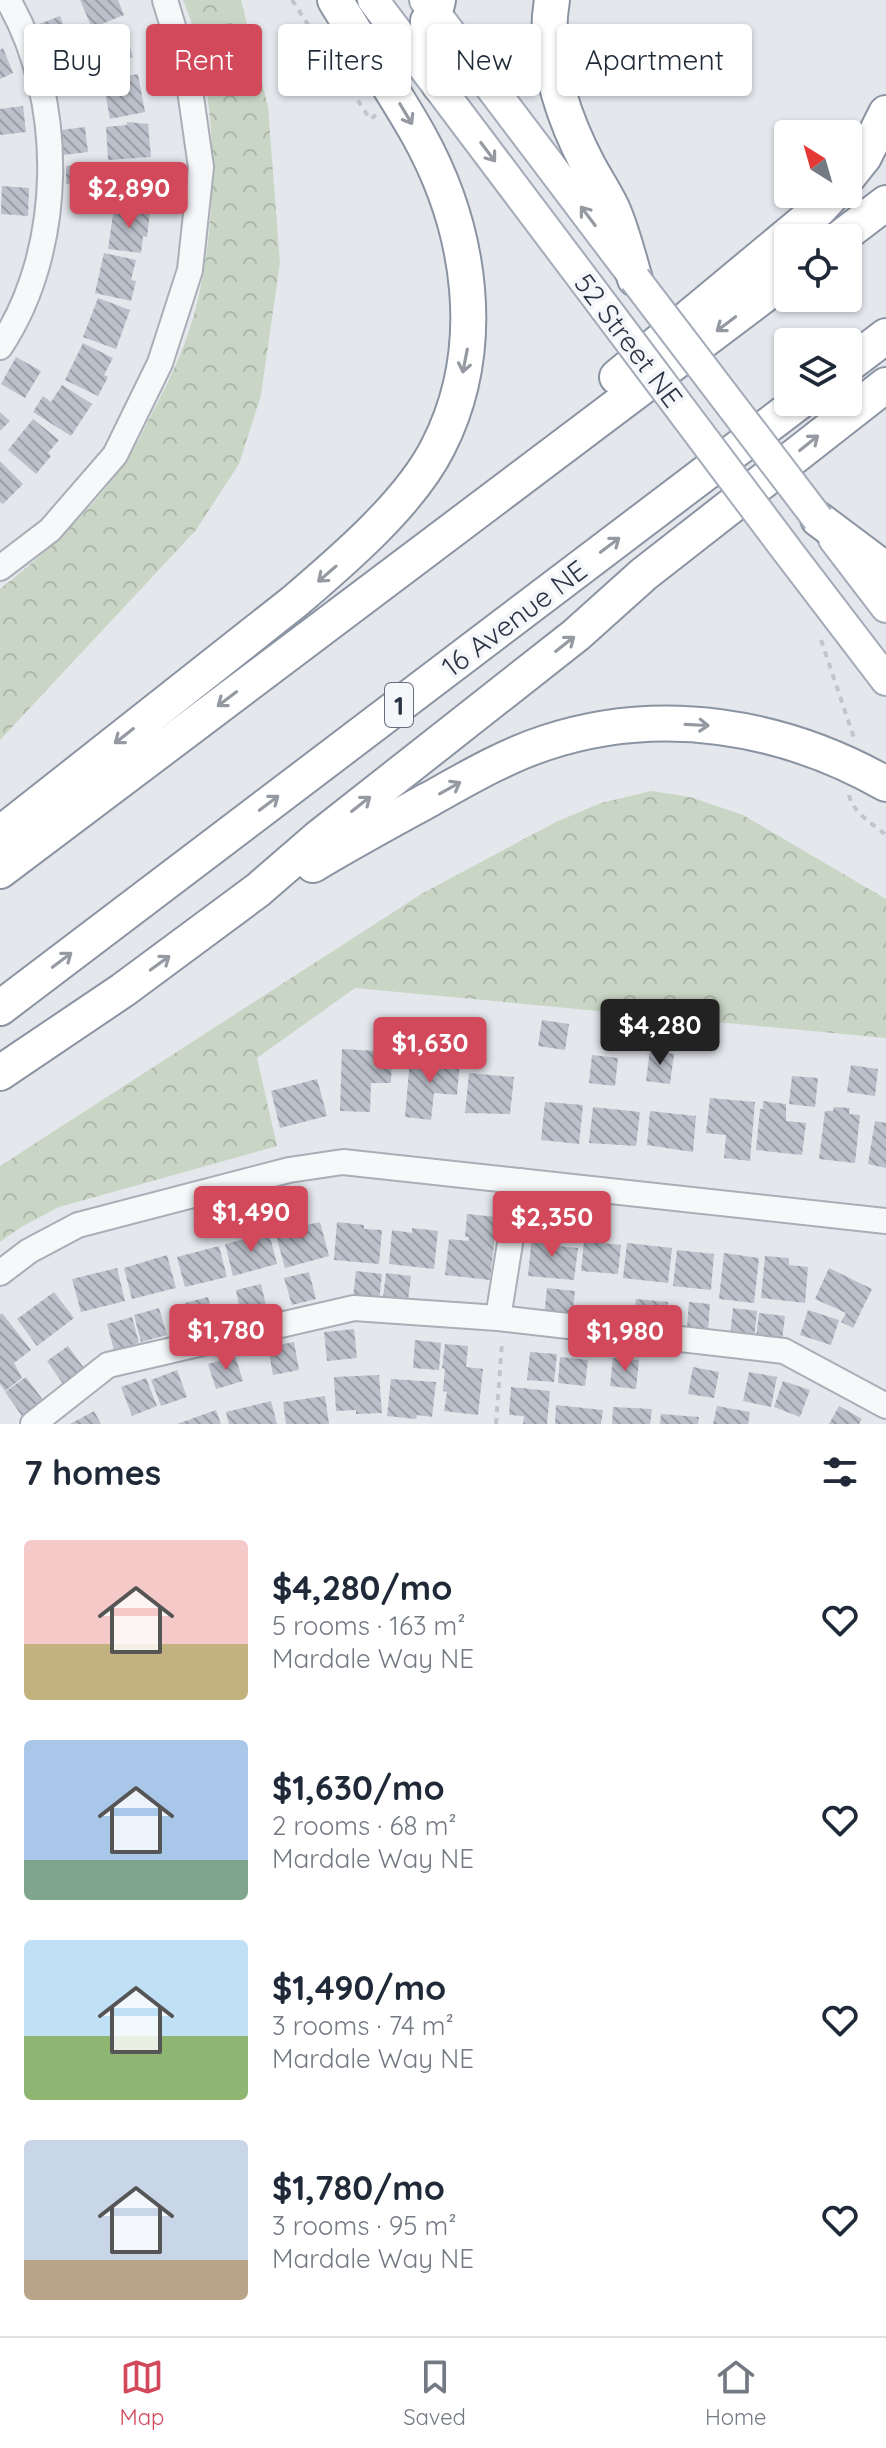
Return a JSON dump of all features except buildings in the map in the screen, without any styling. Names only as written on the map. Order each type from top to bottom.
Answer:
[{"type":"highway","points":[[0,834],[294,602],[339,562],[387,516],[419,475],[437,449],[451,416],[468,349],[470,313],[461,242],[419,136],[335,0]]},
{"type":"highway","points":[[552,0],[550,48],[562,106],[573,136],[613,209],[635,279]]},
{"type":"highway","points":[[428,24],[433,4]]},
{"type":"highway","points":[[862,160],[886,113]]},
{"type":"highway","points":[[858,224],[886,203]]},
{"type":"highway","points":[[265,670],[819,208]]},
{"type":"highway","points":[[0,871],[774,288]]},
{"type":"highway","points":[[862,354],[886,336]]},
{"type":"highway","points":[[0,1073],[123,990],[258,890],[318,838],[576,635],[644,574],[886,385]]},
{"type":"highway","name":"16 Avenue NE","points":[[0,1008],[781,416]]},
{"type":"highway","points":[[818,519],[886,570]]},
{"type":"highway","points":[[258,890],[303,871],[377,827],[509,758],[544,743],[618,725],[657,723],[740,728],[852,764],[886,784]]},
{"type":"main road","name":"52 Street NE","points":[[373,0],[427,69]]},
{"type":"main road","name":"52 Street NE","points":[[433,4],[635,279],[886,607]]},
{"type":"main road","name":"52 Street NE","points":[[447,96],[886,680]]},
{"type":"street","points":[[0,347],[34,278],[48,213],[50,145],[41,85],[21,22],[8,0]]},
{"type":"street","points":[[0,568],[50,530],[115,455],[160,363],[190,270],[201,167],[188,76],[165,0]]},
{"type":"street","points":[[0,1273],[29,1251],[78,1225],[289,1170],[343,1162],[886,1221]]},
{"type":"street","points":[[498,1318],[520,1181]]},
{"type":"street","points":[[33,1424],[108,1365],[354,1308],[498,1318],[784,1351],[886,1406]]},
{"type":"path","points":[[292,0],[370,119],[384,110]]},
{"type":"path","points":[[821,639],[855,748]]},
{"type":"path","points":[[848,791],[850,802],[886,835]]},
{"type":"path","points":[[496,1424],[503,1340],[498,1318]]},
{"type":"green space","points":[[183,0],[241,0],[247,24],[191,24]]},
{"type":"green space","points":[[262,83],[268,107],[280,263],[261,395],[239,464],[196,530],[0,740],[0,589],[68,529],[127,460],[165,389],[190,330],[210,226],[212,148],[207,96],[262,96]]},
{"type":"green space","points":[[651,791],[690,797],[743,815],[886,899],[886,1038],[355,988],[257,1058],[277,1146],[59,1207],[0,1242],[0,1166],[423,893],[556,822],[601,803]]}]
